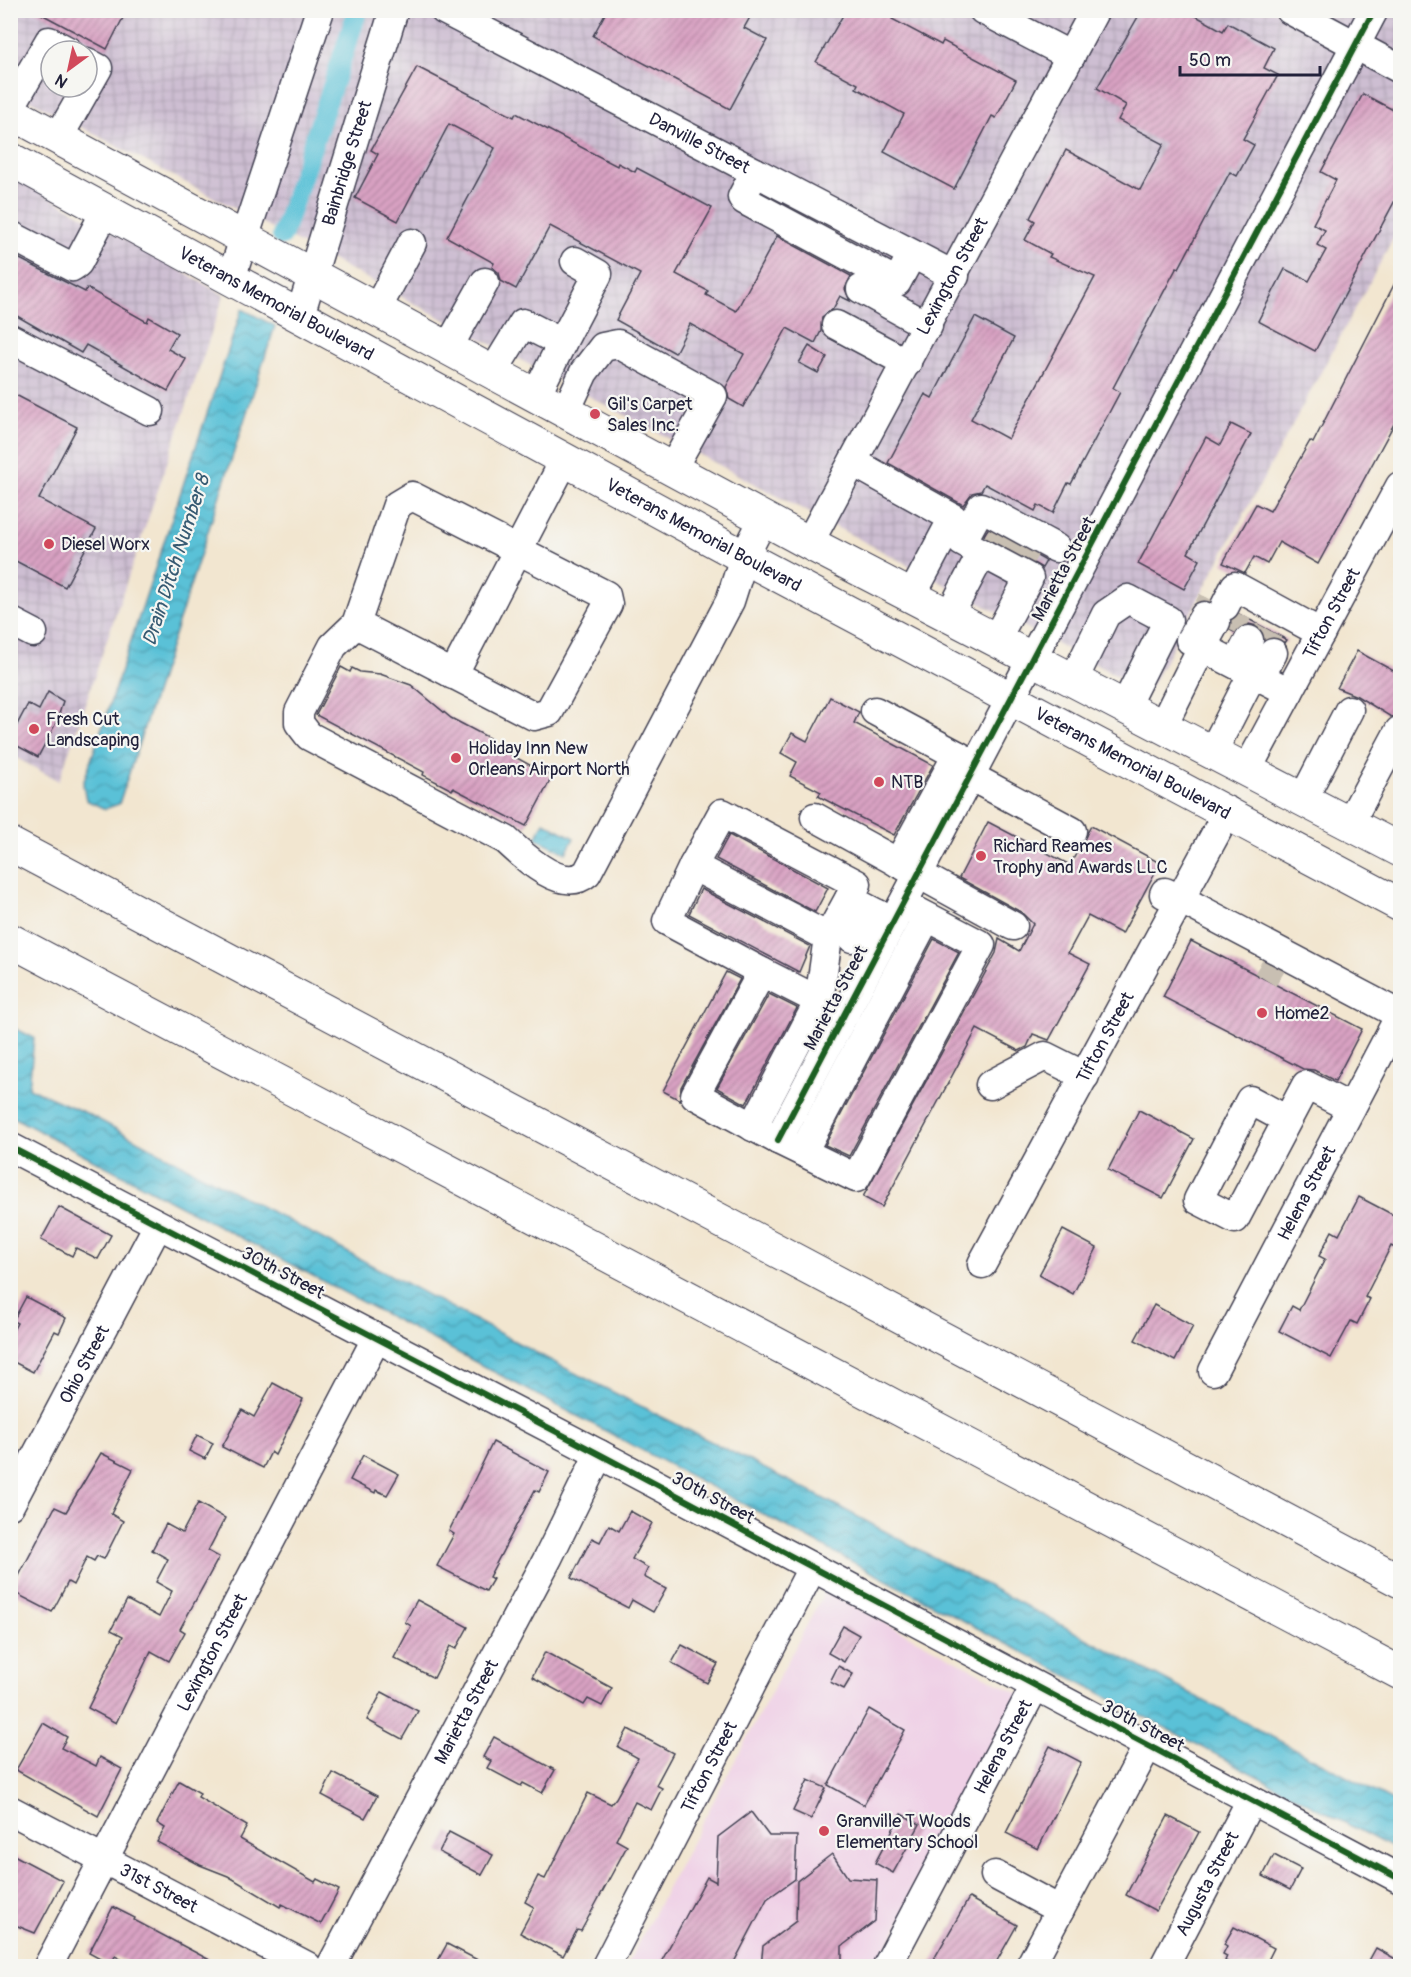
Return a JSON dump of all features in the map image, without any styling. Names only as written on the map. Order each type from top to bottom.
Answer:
[{"type":"main road","points":[[10,112],[809,543],[1032,661],[1384,842]]},
{"type":"main road","name":"Veterans Memorial Boulevard","points":[[13,168],[105,212],[231,278],[564,461],[1401,905]]},
{"type":"main road","points":[[1257,827],[1291,824],[1300,816],[1303,799]]},
{"type":"main road","points":[[1328,865],[1335,850],[1347,842],[1384,842]]},
{"type":"main road","points":[[10,844],[1401,1581]]},
{"type":"main road","points":[[10,940],[1401,1673]]},
{"type":"street","points":[[231,278],[321,10]]},
{"type":"street","name":"Bainbridge Street","points":[[300,315],[394,10]]},
{"type":"street","name":"Danville Street","points":[[444,10],[955,276]]},
{"type":"street","points":[[983,10],[1071,56]]},
{"type":"street","name":"Lexington Street","points":[[809,543],[955,276],[1095,10]]},
{"type":"street","points":[[1290,10],[1401,69]]},
{"type":"street","name":"Marietta Street","points":[[790,1146],[844,1014],[900,914],[908,868],[967,766],[1011,700],[1374,10]]},
{"type":"street","points":[[10,108],[39,57]]},
{"type":"street","points":[[58,138],[80,99]]},
{"type":"street","points":[[10,235],[72,267],[78,263],[105,212]]},
{"type":"street","points":[[377,309],[412,243]]},
{"type":"street","points":[[536,395],[598,274],[575,261]]},
{"type":"street","points":[[448,348],[485,282]]},
{"type":"street","points":[[861,289],[928,326]]},
{"type":"street","points":[[493,372],[524,323],[562,343]]},
{"type":"street","points":[[836,325],[908,363]]},
{"type":"street","points":[[10,338],[150,411]]},
{"type":"street","points":[[566,411],[584,372],[603,347],[618,344],[713,396],[672,469]]},
{"type":"street","points":[[453,675],[564,461]]},
{"type":"street","points":[[853,462],[953,518],[911,597]]},
{"type":"street","name":"Tifton Street","points":[[1247,770],[1401,486]]},
{"type":"street","points":[[356,624],[534,716],[544,715],[549,712],[608,604],[606,596],[600,590],[412,496],[403,499],[397,505],[356,624],[333,646],[298,712],[299,723],[303,731],[506,840],[524,859],[566,881],[574,881],[587,873],[730,601],[744,557],[764,518]]},
{"type":"street","points":[[1029,557],[981,507],[962,542],[982,553],[1083,564]]},
{"type":"street","points":[[949,616],[982,553]]},
{"type":"street","points":[[995,641],[1029,557]]},
{"type":"street","points":[[1072,681],[1106,614],[1128,599],[1168,620],[1124,708]]},
{"type":"street","points":[[1246,631],[1321,633]]},
{"type":"street","points":[[1246,631],[1289,692]]},
{"type":"street","points":[[1162,727],[1246,631]]},
{"type":"street","points":[[1212,753],[1246,631]]},
{"type":"street","points":[[1303,799],[1349,710]]},
{"type":"street","points":[[875,711],[1072,831]]},
{"type":"street","points":[[1384,842],[1399,731]]},
{"type":"street","name":"Tifton Street","points":[[982,1264],[1227,811]]},
{"type":"street","points":[[753,1126],[819,1001],[849,899],[857,884],[722,813],[667,921],[762,972],[819,1001],[844,1014]]},
{"type":"street","points":[[815,817],[1013,926]]},
{"type":"street","points":[[693,866],[837,946]]},
{"type":"street","points":[[762,972],[695,1095],[856,1178],[981,945],[900,914],[849,899]]},
{"type":"street","points":[[1180,899],[1277,960],[1401,1015]]},
{"type":"street","points":[[837,946],[900,914]]},
{"type":"street","points":[[790,1146],[900,914]]},
{"type":"street","name":"Helena Street","points":[[1213,1371],[1401,1015]]},
{"type":"street","points":[[990,1085],[1045,1056],[1084,1076]]},
{"type":"street","points":[[1287,1120],[1306,1085],[1352,1108]]},
{"type":"street","name":"30th Street","points":[[10,1147],[599,1454],[1401,1879]]},
{"type":"street","name":"Ohio Street","points":[[10,1505],[158,1225]]},
{"type":"street","name":"Lexington Street","points":[[48,1966],[376,1339]]},
{"type":"street","name":"Marietta Street","points":[[331,1966],[548,1558],[599,1454]]},
{"type":"street","name":"Tifton Street","points":[[606,1966],[812,1568]]},
{"type":"street","name":"Helena Street","points":[[886,1966],[1035,1686]]},
{"type":"street","points":[[1030,1966],[1148,1745]]},
{"type":"street","name":"Augusta Street","points":[[1164,1966],[1251,1800]]},
{"type":"street","name":"31st Street","points":[[10,1810],[307,1966]]},
{"type":"street","points":[[995,1875],[1060,1910]]},
{"type":"shaded area","points":[[10,11],[1400,11],[1400,226],[1148,692],[11,90]]},
{"type":"shaded area","points":[[10,175],[224,295],[59,781],[11,755]]},
{"type":"shaded area","name":"Granville T Woods Elementary School","points":[[825,1591],[1021,1695],[877,1966],[626,1966]]},
{"type":"water","points":[[242,309],[275,326],[119,804],[105,809],[86,800],[83,784]]},
{"type":"water","points":[[544,822],[574,838],[566,853],[536,838]]},
{"type":"water","points":[[10,1026],[34,1038],[29,1088],[88,1114],[561,1366],[811,1492],[1400,1805],[1400,1852],[11,1116]]},
{"type":"building","points":[[34,10],[127,10],[107,49],[99,45],[99,39],[88,39]]},
{"type":"building","points":[[607,10],[754,10],[744,28],[767,40],[730,109],[593,36]]},
{"type":"building","points":[[846,10],[897,10],[892,19],[941,45],[943,41],[1016,80],[996,118],[992,116],[954,189],[884,152],[904,114],[856,88],[858,84],[816,62]]},
{"type":"building","points":[[1142,10],[1196,10],[1194,15],[1223,31],[1228,23],[1274,48],[1264,68],[1278,75],[1243,139],[1254,145],[1237,176],[1230,172],[1179,268],[1177,267],[1113,388],[1120,392],[1053,513],[1038,505],[1035,511],[985,484],[981,491],[972,493],[963,505],[888,463],[925,394],[932,398],[975,317],[1014,338],[971,419],[1008,439],[1095,277],[1049,257],[1051,254],[1025,240],[1035,221],[1030,218],[1066,150],[1140,190],[1164,144],[1118,120],[1126,105],[1097,88]]},
{"type":"building","points":[[417,67],[514,117],[516,113],[617,166],[618,163],[635,172],[637,168],[712,208],[676,274],[708,291],[706,295],[736,311],[777,236],[851,276],[845,289],[850,301],[840,296],[833,309],[822,317],[821,331],[815,343],[787,328],[743,407],[729,399],[726,387],[744,354],[690,324],[675,353],[616,320],[640,274],[550,226],[516,289],[501,281],[499,273],[492,267],[494,263],[447,237],[495,148],[449,124],[398,221],[355,198],[378,154],[371,150]]},
{"type":"building","points":[[1363,94],[1401,114],[1401,189],[1315,351],[1258,321],[1285,269],[1309,281],[1326,250],[1317,245],[1325,230],[1313,224],[1336,180],[1321,172]]},
{"type":"building","points":[[10,254],[85,292],[87,288],[147,322],[149,317],[177,333],[168,349],[186,359],[168,391],[86,345],[81,353],[10,312]]},
{"type":"building","points":[[1401,271],[1401,411],[1318,564],[1279,542],[1267,564],[1254,557],[1245,573],[1223,563],[1256,504],[1270,511],[1310,441],[1313,443]]},
{"type":"building","points":[[809,346],[827,357],[818,373],[799,363]]},
{"type":"building","points":[[10,392],[77,427],[39,499],[96,529],[65,587],[10,558]]},
{"type":"building","points":[[1231,424],[1251,434],[1188,553],[1200,560],[1184,589],[1138,564],[1206,437],[1220,445]]},
{"type":"building","points":[[988,529],[1046,561],[1042,568],[984,535]]},
{"type":"building","points":[[1239,614],[1287,640],[1285,643],[1273,637],[1265,639],[1257,626],[1249,624],[1241,626],[1234,632],[1230,630],[1232,620]]},
{"type":"building","points":[[1357,651],[1401,675],[1401,715],[1391,717],[1357,696],[1337,688]]},
{"type":"building","name":"Holiday Inn New Orleans Airport North","points":[[341,667],[350,672],[352,668],[360,672],[380,674],[411,685],[451,718],[491,739],[489,743],[552,777],[526,826],[423,775],[424,772],[316,715]]},
{"type":"building","name":"Fresh Cut Landscaping","points":[[48,692],[63,701],[57,721],[38,757],[10,742],[10,738],[28,704],[39,710]]},
{"type":"building","name":"NTB","points":[[830,697],[859,712],[854,723],[933,765],[894,835],[818,796],[821,792],[790,776],[797,762],[781,753],[792,733],[807,741]]},
{"type":"building","points":[[988,822],[1070,865],[1091,826],[1160,863],[1122,934],[1088,916],[1068,953],[1090,964],[1049,1040],[1033,1034],[1027,1047],[1019,1051],[977,1029],[882,1207],[863,1197],[996,953],[999,939],[1019,951],[1033,924],[1021,912],[959,878]]},
{"type":"building","points":[[729,835],[828,888],[815,912],[716,859]]},
{"type":"building","points":[[701,889],[810,946],[799,972],[689,914]]},
{"type":"building","points":[[934,939],[959,952],[849,1156],[825,1145]]},
{"type":"building","name":"Home2","points":[[1191,941],[1362,1029],[1335,1081],[1314,1070],[1303,1069],[1163,997]]},
{"type":"building","points":[[726,972],[740,979],[681,1087],[680,1100],[663,1091]]},
{"type":"building","points":[[769,994],[797,1008],[746,1104],[717,1088]]},
{"type":"building","points":[[1139,1110],[1194,1139],[1163,1198],[1108,1170]]},
{"type":"building","points":[[1359,1197],[1401,1219],[1401,1251],[1391,1246],[1365,1297],[1370,1299],[1357,1324],[1351,1321],[1331,1358],[1279,1331],[1292,1306],[1299,1310],[1325,1259],[1319,1256],[1332,1231],[1339,1235]]},
{"type":"building","points":[[59,1207],[111,1235],[98,1259],[76,1248],[72,1256],[41,1240]]},
{"type":"building","points":[[1063,1230],[1097,1248],[1073,1294],[1039,1275]]},
{"type":"building","points":[[26,1297],[66,1318],[59,1333],[55,1331],[33,1372],[10,1360],[10,1336],[17,1323],[13,1321]]},
{"type":"building","points":[[1154,1305],[1193,1326],[1175,1361],[1135,1340]]},
{"type":"building","points":[[273,1383],[303,1399],[275,1455],[271,1452],[263,1468],[222,1447],[242,1410],[254,1417]]},
{"type":"building","points":[[197,1435],[213,1443],[205,1459],[189,1451]]},
{"type":"building","points":[[493,1442],[549,1472],[539,1492],[535,1490],[489,1577],[493,1579],[486,1591],[437,1566],[454,1534],[449,1531]]},
{"type":"building","points":[[101,1453],[133,1469],[111,1514],[123,1521],[104,1559],[97,1556],[94,1561],[87,1557],[73,1585],[68,1582],[52,1612],[11,1591],[55,1507],[66,1512]]},
{"type":"building","points":[[363,1455],[399,1474],[387,1495],[376,1490],[375,1493],[350,1480]]},
{"type":"building","points":[[198,1503],[225,1518],[208,1551],[219,1557],[180,1629],[185,1632],[169,1661],[151,1651],[116,1723],[88,1708],[123,1636],[111,1630],[127,1600],[159,1617],[172,1591],[156,1582],[168,1559],[152,1550],[166,1524],[182,1533]]},
{"type":"building","points":[[630,1511],[652,1523],[632,1559],[648,1568],[644,1577],[666,1589],[653,1612],[632,1600],[628,1608],[571,1578],[592,1538],[600,1542],[609,1525],[619,1531]]},
{"type":"building","points":[[417,1600],[468,1627],[456,1649],[450,1646],[434,1678],[394,1658],[411,1626],[405,1622]]},
{"type":"building","points":[[843,1626],[859,1635],[844,1662],[828,1653]]},
{"type":"building","points":[[682,1645],[718,1664],[707,1683],[672,1663]]},
{"type":"building","points":[[545,1652],[612,1688],[602,1706],[588,1699],[584,1705],[532,1677]]},
{"type":"building","points":[[838,1666],[853,1674],[844,1689],[830,1682]]},
{"type":"building","points":[[382,1692],[418,1711],[402,1739],[367,1720]]},
{"type":"building","points":[[869,1709],[905,1730],[864,1805],[828,1785]]},
{"type":"building","points":[[43,1723],[67,1737],[61,1748],[96,1766],[100,1757],[122,1769],[98,1816],[16,1770]]},
{"type":"building","points":[[628,1729],[673,1753],[656,1785],[662,1788],[651,1810],[635,1802],[616,1840],[627,1846],[581,1931],[577,1930],[563,1956],[520,1933],[534,1907],[525,1902],[538,1876],[545,1879],[588,1793],[611,1804],[616,1798],[638,1758],[618,1747]]},
{"type":"building","points":[[494,1737],[555,1770],[542,1793],[523,1783],[521,1786],[487,1768],[491,1761],[483,1757]]},
{"type":"building","points":[[1050,1746],[1081,1762],[1038,1849],[1006,1833]]},
{"type":"building","points":[[333,1773],[377,1796],[365,1818],[322,1795]]},
{"type":"building","points":[[808,1780],[826,1788],[811,1819],[793,1811]]},
{"type":"building","points":[[179,1781],[200,1793],[198,1797],[247,1826],[240,1839],[315,1882],[317,1879],[339,1890],[321,1924],[282,1904],[280,1907],[228,1876],[200,1865],[157,1842],[165,1828],[157,1823]]},
{"type":"building","points":[[751,1812],[769,1836],[797,1836],[795,1879],[767,1899],[732,1966],[659,1966],[707,1877],[716,1882],[718,1837]]},
{"type":"building","points":[[901,1814],[920,1824],[893,1873],[875,1863]]},
{"type":"building","points":[[1168,1816],[1199,1832],[1156,1911],[1126,1895]]},
{"type":"building","points":[[449,1832],[493,1855],[482,1875],[439,1852]]},
{"type":"building","points":[[10,1853],[63,1881],[35,1933],[10,1923]]},
{"type":"building","points":[[832,1854],[848,1878],[877,1880],[875,1921],[842,1946],[842,1966],[761,1966],[763,1946],[796,1921],[797,1881]]},
{"type":"building","points":[[1274,1855],[1301,1869],[1290,1890],[1263,1876]]},
{"type":"building","points":[[969,1898],[1017,1925],[994,1966],[930,1966]]},
{"type":"building","points":[[113,1907],[221,1966],[134,1966],[115,1956],[111,1965],[89,1953]]},
{"type":"building","points":[[1234,1927],[1274,1948],[1265,1966],[1235,1966],[1225,1961],[1227,1956],[1223,1954],[1227,1946],[1224,1944]]},
{"type":"building","points":[[447,1944],[489,1966],[435,1966]]},
{"type":"building","points":[[1376,1948],[1401,1962],[1401,1966],[1366,1966]]},
{"type":"waterway","name":"Drain Ditch Number 8","points":[[282,236],[358,10]]},
{"type":"tunnel","points":[[989,557],[1009,522]]},
{"type":"tunnel","points":[[1017,564],[1027,546]]},
{"type":"tunnel","points":[[1204,616],[1212,600]]},
{"type":"tunnel","points":[[1230,630],[1238,613]]},
{"type":"tunnel","points":[[1260,646],[1269,630]]},
{"type":"tunnel","points":[[1262,961],[1283,974]]},
{"type":"cycle path","points":[[778,1140],[1374,10]]},
{"type":"cycle path","points":[[10,1147],[599,1454],[1400,1879]]},
{"type":"place","name":"Gil's Carpet Sales Inc.","points":[[595,414]]},
{"type":"place","name":"Diesel Worx","points":[[49,544]]},
{"type":"place","name":"Fresh Cut Landscaping","points":[[34,729]]},
{"type":"place","name":"Holiday Inn New Orleans Airport North","points":[[456,758]]},
{"type":"place","name":"NTB","points":[[879,782]]},
{"type":"place","name":"Richard Reames Trophy and Awards LLC","points":[[981,856]]},
{"type":"place","name":"Home2","points":[[1262,1013]]},
{"type":"place","name":"Granville T Woods Elementary School","points":[[824,1831]]}]
